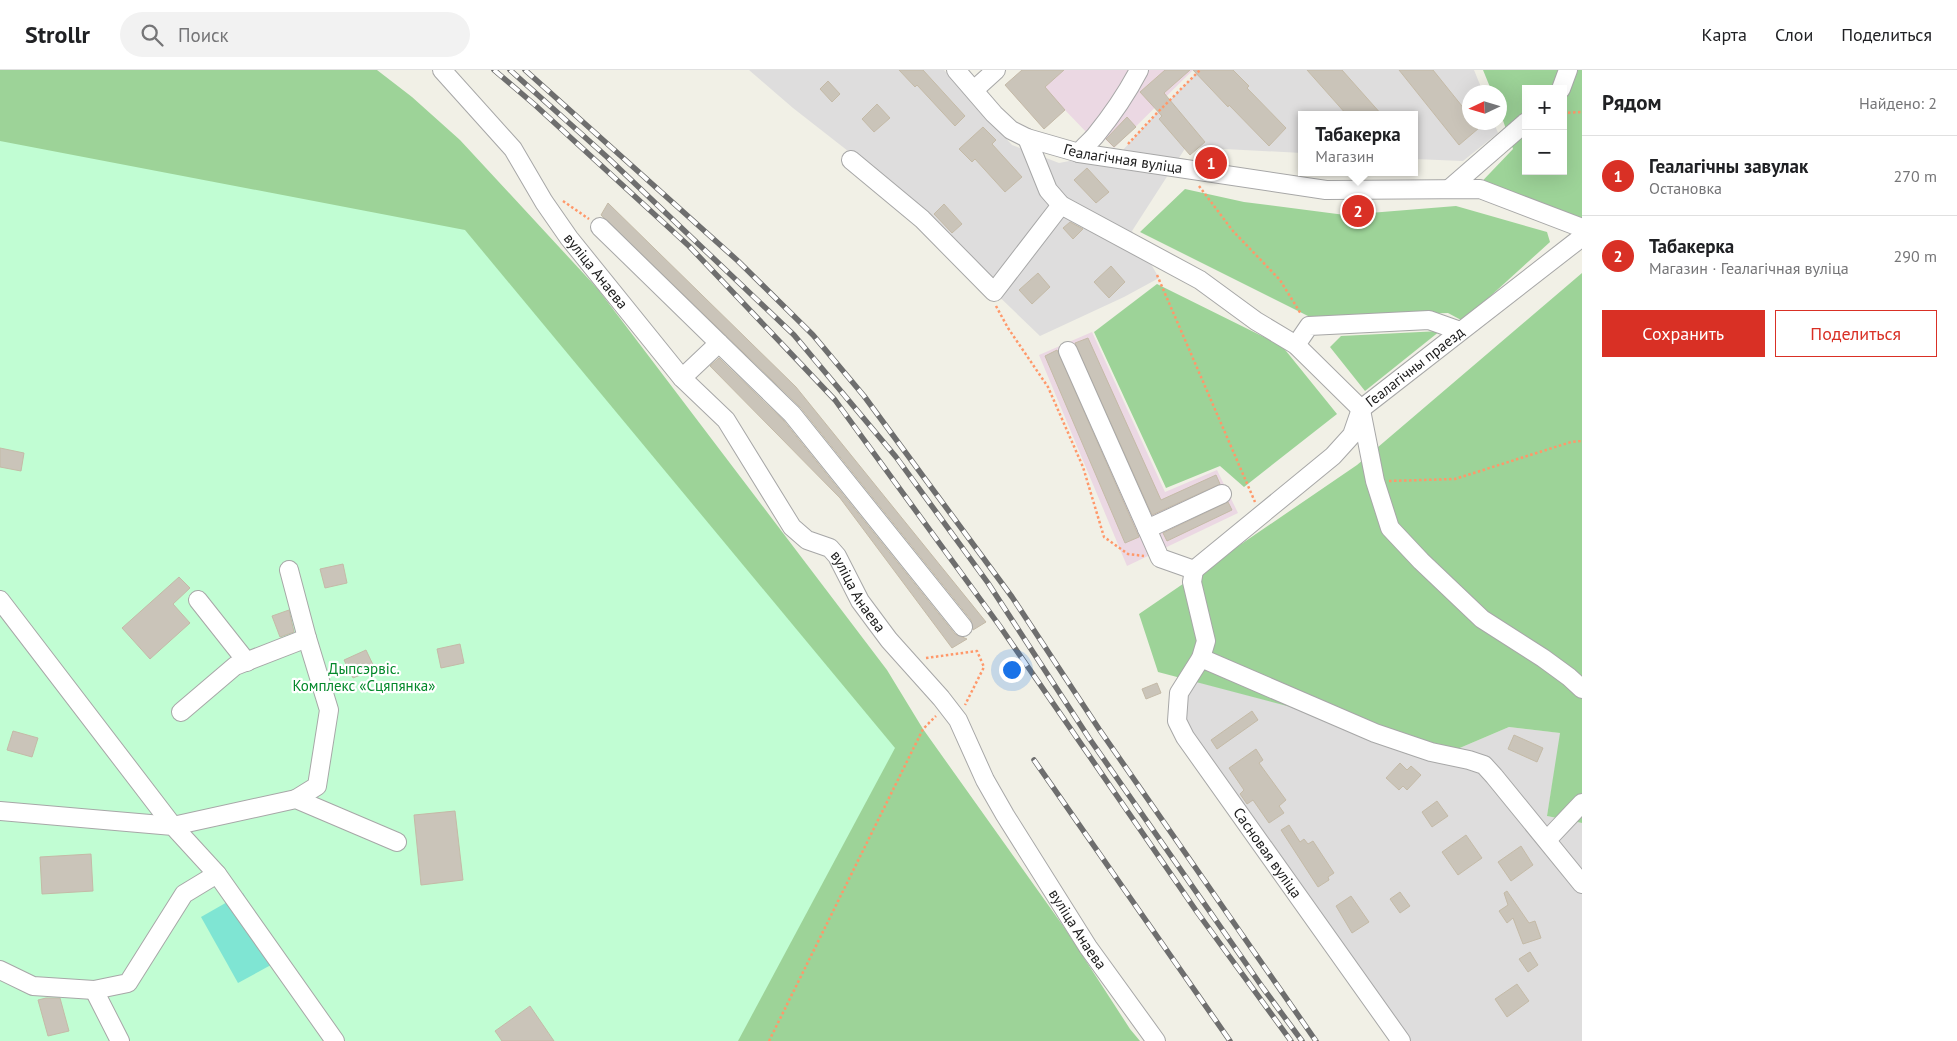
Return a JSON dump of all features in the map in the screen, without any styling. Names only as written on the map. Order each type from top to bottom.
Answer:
[{"type":"street","name":"вуліца Анаева","points":[[442,70],[513,149],[544,202],[569,238],[682,378],[726,420],[792,527],[807,540],[830,548],[837,556],[860,601],[888,640],[947,705],[958,720],[985,780],[1005,815],[1088,947],[1156,1041]]},
{"type":"street","name":"Геалагічная вуліца","points":[[956,70],[1011,130],[1027,138],[1079,153],[1326,190],[1480,189],[1582,228]]},
{"type":"street","points":[[974,90],[996,70]]},
{"type":"street","points":[[1079,153],[1094,138],[1124,96],[1138,70]]},
{"type":"street","points":[[1562,85],[1568,70]]},
{"type":"street","points":[[1448,189],[1522,125]]},
{"type":"street","points":[[1027,138],[1048,190],[1061,205],[1200,280],[1256,321],[1296,345],[1361,409],[1375,481],[1390,528],[1421,561],[1482,619],[1543,658],[1569,677],[1582,690]]},
{"type":"street","points":[[851,160],[922,219],[994,292],[1061,205]]},
{"type":"street","points":[[600,227],[792,414],[963,627]]},
{"type":"street","name":"Геалагічны праезд","points":[[1194,570],[1333,456],[1352,435],[1361,409],[1582,237]]},
{"type":"street","points":[[1296,345],[1309,326],[1429,320],[1460,331]]},
{"type":"street","points":[[682,378],[719,343]]},
{"type":"street","points":[[1068,351],[1160,558],[1194,570]]},
{"type":"street","points":[[1147,529],[1222,494]]},
{"type":"street","points":[[0,811],[174,826],[296,799],[317,786],[329,710],[289,570]]},
{"type":"street","name":"Сасновая вуліца","points":[[1194,570],[1192,582],[1206,641],[1201,658],[1179,693],[1177,721],[1185,737],[1401,1041]]},
{"type":"street","points":[[0,600],[174,826],[217,874],[335,1041]]},
{"type":"street","points":[[198,600],[247,662]]},
{"type":"street","points":[[181,712],[236,666],[307,638]]},
{"type":"street","points":[[1201,658],[1375,733],[1431,752],[1469,760],[1484,766],[1582,884]]},
{"type":"street","points":[[296,799],[397,842]]},
{"type":"street","points":[[1547,840],[1582,803]]},
{"type":"street","points":[[0,970],[33,986],[94,990],[128,983],[184,894],[217,874]]},
{"type":"street","points":[[94,990],[120,1041]]},
{"type":"path","points":[[1127,145],[1200,70]]},
{"type":"path","points":[[1567,113],[1582,112]]},
{"type":"path","points":[[1188,170],[1233,231],[1280,280],[1309,326]]},
{"type":"path","points":[[562,200],[600,227]]},
{"type":"path","points":[[1156,271],[1261,514]]},
{"type":"path","points":[[994,292],[995,305],[1008,328],[1048,387],[1082,467],[1104,537],[1128,554],[1160,558]]},
{"type":"path","points":[[1375,481],[1456,479],[1582,440]]},
{"type":"path","points":[[907,660],[977,651],[984,667],[958,720]]},
{"type":"path","points":[[769,1041],[923,728],[947,705]]},
{"type":"shaded area","points":[[749,70],[944,70],[1012,145],[1059,163],[1122,151],[1200,70],[1474,70],[1480,85],[1462,85],[1462,130],[1497,130],[1498,133],[1463,161],[1418,159],[1418,111],[1298,111],[1298,153],[1186,147],[1132,231],[1159,278],[1124,297],[1040,336],[848,151],[793,108]]},
{"type":"shaded area","points":[[1022,70],[1193,70],[1114,148],[1104,138],[1088,134],[1065,110],[1044,129],[1005,85]]},
{"type":"shaded area","points":[[1092,332],[1165,492],[1217,470],[1238,513],[1127,566],[1039,355]]},
{"type":"shaded area","points":[[1191,680],[1455,750],[1509,727],[1561,733],[1547,816],[1582,823],[1582,1041],[1390,1041],[1175,727]]},
{"type":"shaded area","points":[[243,893],[280,960],[238,983],[201,917]]},
{"type":"green space","name":"Дыпсэрвіс. Комплекс «Сцяпянка»","points":[[0,70],[377,70],[412,97],[460,140],[597,288],[887,670],[923,729],[1066,930],[1130,1029],[1140,1041],[0,1041]]},
{"type":"green space","points":[[1483,70],[1582,70],[1582,220],[1495,197],[1469,195],[1513,149],[1506,130],[1507,85],[1489,85]]},
{"type":"green space","name":"Дыпсэрвіс. Комплекс «Сцяпянка»","points":[[0,141],[465,230],[895,748],[738,1041],[0,1041]]},
{"type":"green space","points":[[1185,189],[1244,202],[1345,215],[1456,206],[1547,232],[1550,242],[1463,321],[1448,313],[1310,317],[1140,232]]},
{"type":"green space","points":[[1582,273],[1582,823],[1547,816],[1560,733],[1509,727],[1455,750],[1158,672],[1139,614],[1357,465]]},
{"type":"green space","points":[[1157,284],[1282,346],[1337,414],[1244,487],[1220,466],[1166,488],[1094,332]]},
{"type":"green space","points":[[1440,331],[1365,391],[1330,347],[1341,336]]},
{"type":"building","points":[[899,70],[923,70],[965,116],[955,126],[917,85],[915,87]]},
{"type":"building","points":[[1022,70],[1064,70],[1045,87],[1065,110],[1044,129],[1005,85]]},
{"type":"building","points":[[1165,70],[1190,70],[1164,93],[1205,142],[1190,155],[1159,119],[1162,116],[1140,92]]},
{"type":"building","points":[[1193,70],[1233,70],[1249,86],[1247,88],[1286,128],[1269,146]]},
{"type":"building","points":[[1307,70],[1342,70],[1378,111],[1343,111]]},
{"type":"building","points":[[1399,70],[1433,70],[1462,106],[1462,130],[1477,130],[1459,145]]},
{"type":"building","points":[[828,81],[840,94],[832,102],[820,89]]},
{"type":"building","points":[[877,104],[890,118],[874,132],[862,119]]},
{"type":"building","points":[[1127,117],[1136,127],[1114,147],[1106,139]]},
{"type":"building","points":[[983,127],[996,140],[992,144],[1022,177],[1005,192],[975,159],[972,162],[959,149]]},
{"type":"building","points":[[1087,168],[1109,192],[1096,203],[1074,180]]},
{"type":"building","points":[[608,203],[796,387],[986,622],[973,630],[971,620],[800,407],[601,215]]},
{"type":"building","points":[[944,204],[962,224],[952,233],[934,214]]},
{"type":"building","points":[[1070,222],[1083,229],[1073,239],[1063,228]]},
{"type":"building","points":[[1111,266],[1125,282],[1109,298],[1094,282]]},
{"type":"building","points":[[1038,273],[1050,287],[1032,304],[1019,290]]},
{"type":"building","points":[[1088,338],[1161,500],[1216,475],[1220,484],[1152,515],[1075,343]]},
{"type":"building","points":[[1057,350],[1139,537],[1125,543],[1045,356]]},
{"type":"building","points":[[719,358],[784,421],[955,634],[967,639],[952,648],[840,498],[710,366]]},
{"type":"building","points":[[0,448],[24,453],[21,471],[0,467]]},
{"type":"building","points":[[1228,502],[1232,510],[1167,541],[1163,533]]},
{"type":"building","points":[[343,564],[347,583],[325,588],[320,569]]},
{"type":"building","points":[[179,577],[190,588],[173,604],[190,623],[150,659],[122,628]]},
{"type":"building","points":[[289,610],[294,632],[280,637],[272,616]]},
{"type":"building","points":[[460,644],[464,663],[441,668],[437,649]]},
{"type":"building","points":[[366,650],[375,669],[353,678],[344,660]]},
{"type":"building","points":[[1157,683],[1161,693],[1146,699],[1142,689]]},
{"type":"building","points":[[1252,711],[1258,720],[1217,749],[1211,740]]},
{"type":"building","points":[[13,731],[38,738],[32,757],[7,750]]},
{"type":"building","points":[[1514,735],[1543,748],[1537,762],[1508,749]]},
{"type":"building","points":[[1256,749],[1263,760],[1259,763],[1286,800],[1279,806],[1284,813],[1269,823],[1253,800],[1247,804],[1240,794],[1244,790],[1229,768]]},
{"type":"building","points":[[1400,763],[1407,770],[1411,766],[1421,775],[1407,790],[1403,786],[1399,790],[1386,778]]},
{"type":"building","points":[[1437,801],[1448,816],[1432,827],[1422,812]]},
{"type":"building","points":[[455,811],[463,880],[421,885],[414,815]]},
{"type":"building","points":[[1289,825],[1300,842],[1304,839],[1308,844],[1313,841],[1334,873],[1328,877],[1329,880],[1318,887],[1281,830]]},
{"type":"building","points":[[1466,835],[1482,858],[1458,875],[1442,852]]},
{"type":"building","points":[[1521,846],[1533,865],[1511,881],[1498,862]]},
{"type":"building","points":[[91,854],[93,891],[42,894],[40,857]]},
{"type":"building","points":[[1507,891],[1529,923],[1535,921],[1541,938],[1523,944],[1513,918],[1507,923],[1499,911],[1508,905],[1504,893]]},
{"type":"building","points":[[1400,892],[1410,906],[1400,913],[1390,899]]},
{"type":"building","points":[[1351,896],[1369,922],[1352,933],[1336,906]]},
{"type":"building","points":[[1530,952],[1538,965],[1528,972],[1519,959]]},
{"type":"building","points":[[1517,984],[1529,1001],[1507,1017],[1495,999]]},
{"type":"building","points":[[60,998],[69,1031],[48,1036],[38,1000]]},
{"type":"building","points":[[530,1006],[554,1041],[502,1041],[495,1031]]},
{"type":"railway","points":[[494,70],[689,246],[835,400],[999,625],[1197,912],[1291,1041]]},
{"type":"railway","points":[[510,70],[607,157],[794,335],[896,457],[988,583],[1089,738],[1302,1041]]},
{"type":"railway","points":[[525,70],[738,261],[813,335],[864,396],[1012,597],[1099,729],[1316,1041]]},
{"type":"railway","points":[[1034,760],[1230,1041]]},
{"type":"place","name":"Геалагічны завулак","points":[[1211,163]]},
{"type":"place","name":"Табакерка","points":[[1358,211]]}]
